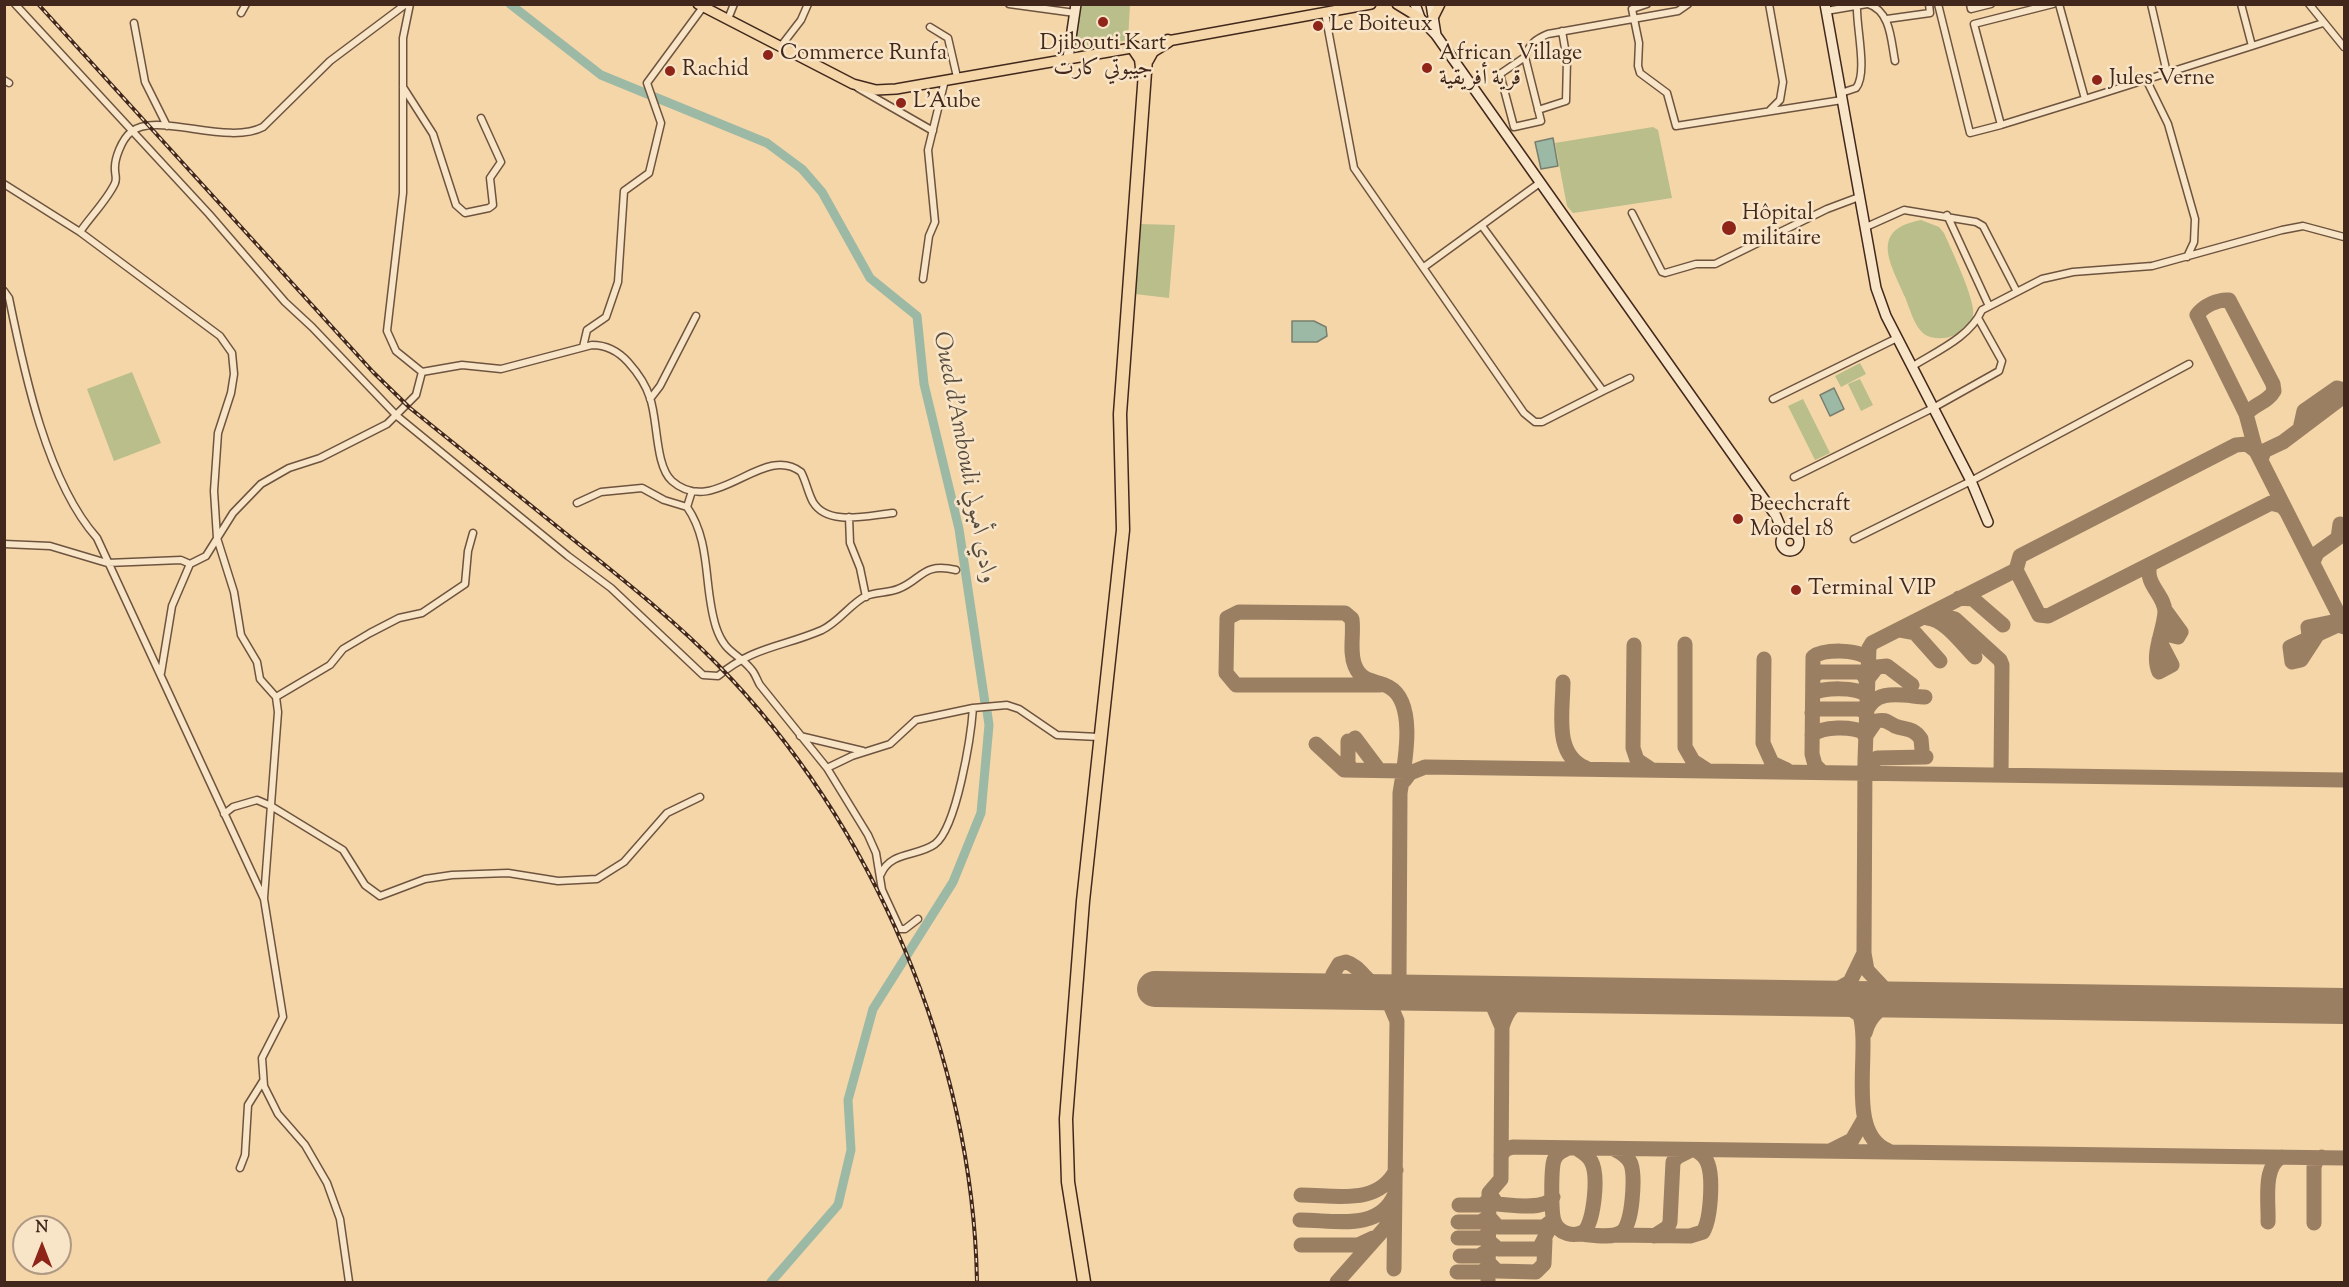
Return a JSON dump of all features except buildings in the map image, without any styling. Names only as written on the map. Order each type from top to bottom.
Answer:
[{"type":"highway","points":[[1143,68],[1152,51],[1168,41]]},
{"type":"highway","points":[[1084,1282],[1068,1182],[1066,1119],[1071,1025],[1123,530],[1120,414],[1143,68],[1147,45]]},
{"type":"highway","points":[[1127,48],[1142,59],[1143,68]]},
{"type":"main road","points":[[701,6],[853,84],[884,90],[1371,4]]},
{"type":"main road","points":[[1397,4],[1420,18]]},
{"type":"main road","points":[[1434,16],[1440,4]]},
{"type":"street","points":[[15,4],[209,214],[285,302],[397,416],[568,556],[611,588],[703,675],[718,676],[738,659],[827,627],[842,618],[866,597],[901,588],[919,574],[931,569],[956,570]]},
{"type":"street","points":[[241,13],[246,4]]},
{"type":"street","points":[[80,232],[115,183],[116,159],[131,132],[139,128],[167,126],[234,134],[254,132],[263,127],[330,61],[408,4]]},
{"type":"street","points":[[408,4],[403,38],[404,172],[387,331],[396,351],[422,372],[462,365],[501,369],[583,347],[599,345],[619,354],[632,367],[650,399],[666,474],[678,485],[692,491],[725,487],[749,474],[786,465],[801,472],[818,509],[826,514],[849,517],[893,513]]},
{"type":"street","points":[[728,19],[734,4]]},
{"type":"street","points":[[781,46],[801,20],[808,4]]},
{"type":"street","points":[[1009,4],[1075,9],[1068,58]]},
{"type":"street","points":[[1415,4],[1420,18],[1436,35],[1541,182],[1689,396],[1776,516],[1794,534],[1798,544],[1790,551],[1781,546],[1784,535],[1776,516]]},
{"type":"street","points":[[1431,4],[1436,35]]},
{"type":"street","points":[[1647,4],[1632,9],[1639,43],[1640,73],[1667,93],[1676,126],[1842,96],[1856,88],[1862,74],[1856,24],[1857,6]]},
{"type":"street","points":[[1525,57],[1500,74],[1514,127],[1541,121],[1525,57],[1528,47],[1537,39],[1562,32],[1678,11],[1688,4]]},
{"type":"street","points":[[1769,4],[1783,82],[1780,100],[1769,111]]},
{"type":"street","points":[[1895,61],[1887,20],[1875,6],[1867,4],[1826,8],[1876,288],[1897,338],[1971,481],[1988,522]]},
{"type":"street","points":[[1887,20],[1930,12],[1929,4]]},
{"type":"street","points":[[1938,4],[1970,133],[2324,23]]},
{"type":"street","points":[[1991,4],[1970,7],[2001,125]]},
{"type":"street","points":[[1974,24],[2053,4]]},
{"type":"street","points":[[2059,4],[2085,99]]},
{"type":"street","points":[[2151,4],[2167,73]]},
{"type":"street","points":[[2241,4],[2252,46]]},
{"type":"street","points":[[2308,4],[2344,47]]},
{"type":"street","points":[[583,347],[587,330],[606,317],[611,307],[618,282],[623,195],[632,183],[649,173],[660,128],[647,83],[701,6]]},
{"type":"street","points":[[1325,13],[1354,168],[1528,418],[1542,422],[1630,378]]},
{"type":"street","points":[[134,23],[145,82],[167,126]]},
{"type":"street","points":[[930,27],[948,38],[957,77]]},
{"type":"street","points":[[1538,110],[1566,101],[1567,60],[1562,32]]},
{"type":"street","points":[[923,279],[929,237],[935,222],[928,150],[945,79]]},
{"type":"street","points":[[2146,79],[2168,124],[2195,219],[2194,242],[2187,257]]},
{"type":"street","points":[[853,84],[933,131]]},
{"type":"street","points":[[402,86],[433,134],[456,205],[465,213],[493,205],[490,178],[501,162],[481,118]]},
{"type":"street","points":[[1424,267],[1541,182]]},
{"type":"street","points":[[4,184],[80,232],[220,336],[232,353],[234,374],[231,393],[218,433],[214,491],[217,538],[234,592],[241,634],[257,662],[260,679],[276,697],[278,723],[264,899],[283,1017],[262,1058],[263,1080],[271,1102],[305,1145],[334,1200],[349,1282]]},
{"type":"street","points":[[1632,213],[1662,272],[1665,273],[1696,264],[1715,264],[1827,209],[1859,197]]},
{"type":"street","points":[[1866,227],[1904,210],[1968,219],[1983,226],[2016,290]]},
{"type":"street","points":[[1947,215],[1989,306]]},
{"type":"street","points":[[1482,225],[1603,391]]},
{"type":"street","points":[[1913,366],[1947,346],[1978,318],[1982,310],[2016,290],[2042,279],[2073,272],[2152,266],[2303,226],[2344,237]]},
{"type":"street","points":[[4,291],[9,298],[48,450],[84,524],[97,538],[264,899]]},
{"type":"street","points":[[650,399],[660,386],[696,316]]},
{"type":"street","points":[[1794,477],[1933,408],[1999,371],[2002,361],[1978,318]]},
{"type":"street","points":[[1773,399],[1897,338]]},
{"type":"street","points":[[1854,539],[1971,481],[2189,364]]},
{"type":"street","points":[[161,675],[172,606],[190,564],[206,556],[233,513],[261,484],[289,468],[344,447],[387,424],[416,395],[422,372]]},
{"type":"street","points":[[577,503],[601,492],[642,488],[664,500],[687,507],[700,529],[717,629],[727,650],[751,669],[760,686],[827,768],[876,853],[882,890],[900,928],[905,929],[918,919]]},
{"type":"street","points":[[687,507],[692,491]]},
{"type":"street","points":[[849,517],[850,543],[858,561],[866,597]]},
{"type":"street","points":[[276,697],[330,666],[343,649],[370,633],[399,618],[422,613],[453,594],[465,584],[468,551],[473,533]]},
{"type":"street","points":[[1784,535],[1794,534]]},
{"type":"street","points":[[4,544],[50,546],[107,562],[181,560],[190,564]]},
{"type":"street","points":[[827,768],[890,744],[916,720],[973,708],[1007,705],[1019,709],[1057,735],[1100,737]]},
{"type":"street","points":[[879,877],[890,861],[932,846],[944,832],[967,763],[973,708]]},
{"type":"street","points":[[799,736],[866,752]]},
{"type":"street","points":[[224,814],[233,807],[256,800],[271,806],[343,850],[365,885],[380,896],[425,879],[453,875],[508,873],[558,881],[597,879],[624,862],[667,813],[700,797]]},
{"type":"street","points":[[240,1168],[245,1155],[248,1104],[263,1080]]},
{"type":"green space","name":"Djibouti Kart جيبوتي كارت","points":[[1080,5],[1130,5],[1128,40],[1076,49]]},
{"type":"green space","points":[[1653,127],[1658,130],[1672,198],[1573,213],[1567,206],[1555,143]]},
{"type":"green space","points":[[1921,220],[1939,227],[1944,233],[1971,299],[1973,315],[1969,324],[1958,333],[1948,337],[1931,337],[1921,331],[1890,261],[1889,240],[1894,232],[1905,225]]},
{"type":"green space","points":[[1139,224],[1175,225],[1169,298],[1135,294]]},
{"type":"green space","points":[[1860,363],[1866,374],[1841,387],[1835,376]]},
{"type":"green space","points":[[132,372],[161,443],[114,461],[87,389]]},
{"type":"green space","points":[[1860,379],[1873,405],[1861,411],[1848,384]]},
{"type":"green space","points":[[1803,399],[1830,453],[1815,460],[1788,406]]},
{"type":"shaded area","points":[[1553,138],[1558,166],[1541,169],[1535,142]]},
{"type":"shaded area","points":[[1292,321],[1314,321],[1326,327],[1327,336],[1317,342],[1292,342]]},
{"type":"shaded area","points":[[1834,388],[1844,409],[1830,416],[1820,395]]},
{"type":"waterway","name":"Oued d'Ambouli وادي أمبولي","points":[[510,4],[601,75],[767,143],[802,169],[822,192],[870,278],[917,316],[924,384],[959,529],[985,703]]},
{"type":"waterway","name":"Oued d'Ambouli وادي أمبولي","points":[[771,1282],[838,1205],[851,1150],[848,1100],[873,1009],[953,882],[981,813],[989,725],[987,711]]},
{"type":"taxiway","points":[[2246,414],[2271,395],[2274,391],[2273,384],[2229,300],[2220,301],[2207,306],[2197,315],[2246,414],[2256,451],[2344,625]]},
{"type":"taxiway","points":[[2300,429],[2304,411],[2337,388],[2344,390]]},
{"type":"taxiway","points":[[2261,460],[2264,451],[2283,442],[2344,396]]},
{"type":"taxiway","points":[[2256,451],[2247,444],[2236,445],[2020,556],[2016,570],[2039,615],[2048,616],[2271,503],[2282,506],[2287,512]]},
{"type":"taxiway","points":[[2313,562],[2317,553],[2338,538],[2340,524]]},
{"type":"taxiway","points":[[2150,565],[2150,578],[2162,600],[2165,612],[2163,627],[2161,635],[2159,642],[2157,650],[2156,658],[2159,672],[2172,665],[2159,640]]},
{"type":"taxiway","points":[[1864,953],[1865,760],[1869,648],[1872,643],[2016,570]]},
{"type":"taxiway","points":[[1959,598],[1973,599],[2003,625]]},
{"type":"taxiway","points":[[2165,610],[2181,632],[2178,637],[2170,635],[2165,610]]},
{"type":"taxiway","points":[[1380,685],[1236,685],[1226,673],[1227,618],[1239,612],[1345,613],[1352,619],[1352,655],[1358,671],[1365,678],[1389,687],[1398,695],[1404,707],[1407,736],[1400,793],[1399,979],[1408,992]]},
{"type":"taxiway","points":[[1931,613],[1955,619],[2000,660],[2002,665],[2001,775]]},
{"type":"taxiway","points":[[1927,618],[1934,619],[1947,628],[1975,657]]},
{"type":"taxiway","points":[[2316,637],[2309,636],[2308,627],[2337,621]]},
{"type":"taxiway","points":[[2316,637],[2301,660],[2292,662],[2290,647],[2338,625],[2344,627]]},
{"type":"taxiway","points":[[1899,630],[1915,633],[1940,661]]},
{"type":"taxiway","points":[[1685,644],[1685,747],[1693,761],[1707,770]]},
{"type":"taxiway","points":[[1634,645],[1633,748],[1637,760],[1652,770]]},
{"type":"taxiway","points":[[1822,772],[1815,765],[1812,754],[1813,657],[1818,654],[1840,651],[1856,653],[1867,658]]},
{"type":"taxiway","points":[[1764,659],[1763,743],[1772,763],[1787,770]]},
{"type":"taxiway","points":[[1866,681],[1877,667],[1887,666],[1912,685]]},
{"type":"taxiway","points":[[1813,677],[1819,672],[1860,672],[1866,678]]},
{"type":"taxiway","points":[[1563,682],[1562,731],[1564,743],[1568,753],[1586,768]]},
{"type":"taxiway","points":[[1813,694],[1824,690],[1840,689],[1855,690],[1866,695]]},
{"type":"taxiway","points":[[1812,713],[1818,709],[1860,709],[1866,713],[1870,705],[1883,696],[1925,697]]},
{"type":"taxiway","points":[[1865,737],[1876,721],[1886,721],[1918,735],[1921,739],[1920,757]]},
{"type":"taxiway","points":[[1812,735],[1823,730],[1838,728],[1865,733]]},
{"type":"taxiway","points":[[1355,738],[1379,770]]},
{"type":"taxiway","points":[[1348,741],[1348,764],[1352,770]]},
{"type":"taxiway","points":[[1316,744],[1344,770],[1405,771]]},
{"type":"taxiway","points":[[1865,772],[1877,758],[1926,757]]},
{"type":"taxiway","points":[[1404,781],[1410,773],[1425,767],[2344,780]]},
{"type":"taxiway","points":[[1822,998],[1850,982],[1864,953],[1867,970],[1894,999]]},
{"type":"taxiway","points":[[1339,991],[1333,974],[1339,964],[1346,962],[1386,992]]},
{"type":"taxiway","points":[[1376,992],[1389,1002],[1397,1021],[1394,1269]]},
{"type":"taxiway","points":[[1476,993],[1492,1004],[1502,1027],[1501,1179],[1489,1193],[1488,1282]]},
{"type":"taxiway","points":[[1502,1027],[1513,1006],[1533,994]]},
{"type":"taxiway","points":[[1834,998],[1860,1015],[1863,1031],[1863,1111],[1867,1128],[1876,1142],[1889,1151]]},
{"type":"taxiway","points":[[1865,1033],[1874,1015],[1890,1004],[1903,999]]},
{"type":"taxiway","points":[[1832,1150],[1852,1140],[1863,1121]]},
{"type":"taxiway","points":[[1501,1155],[1506,1149],[1513,1147],[2344,1158]]},
{"type":"taxiway","points":[[1568,1148],[1558,1154],[1554,1160],[1552,1172],[1554,1221],[1559,1229],[1567,1234],[1585,1231],[1593,1207],[1595,1186],[1593,1167],[1587,1155],[1576,1148]]},
{"type":"taxiway","points":[[1580,1234],[1602,1236],[1618,1234],[1626,1227],[1629,1220],[1633,1189],[1631,1164],[1624,1155],[1614,1149]]},
{"type":"taxiway","points":[[1654,1236],[1668,1227],[1670,1222],[1673,1162],[1677,1157],[1691,1150]]},
{"type":"taxiway","points":[[1615,1235],[1690,1236],[1703,1232],[1709,1208],[1710,1170],[1706,1159],[1695,1150]]},
{"type":"taxiway","points":[[2268,1222],[2269,1177],[2272,1168],[2282,1157]]},
{"type":"taxiway","points":[[2314,1223],[2314,1167],[2316,1161],[2322,1157]]},
{"type":"taxiway","points":[[1301,1195],[1342,1197],[1367,1194],[1388,1181],[1396,1170]]},
{"type":"taxiway","points":[[1489,1193],[1497,1204],[1519,1206],[1536,1206],[1553,1197]]},
{"type":"taxiway","points":[[1300,1220],[1341,1222],[1367,1219],[1388,1206],[1395,1194]]},
{"type":"taxiway","points":[[1459,1205],[1483,1205],[1489,1199]]},
{"type":"taxiway","points":[[1337,1282],[1385,1228],[1394,1212]]},
{"type":"taxiway","points":[[1458,1222],[1480,1222],[1489,1217],[1498,1227],[1544,1227],[1553,1220]]},
{"type":"taxiway","points":[[1489,1241],[1498,1249],[1539,1249],[1553,1221]]},
{"type":"taxiway","points":[[1458,1238],[1482,1238],[1489,1233]]},
{"type":"taxiway","points":[[1301,1245],[1358,1245],[1373,1238]]},
{"type":"taxiway","points":[[1489,1263],[1497,1271],[1536,1272],[1544,1264],[1545,1240]]},
{"type":"taxiway","points":[[1460,1256],[1479,1256],[1489,1250]]},
{"type":"taxiway","points":[[1457,1272],[1481,1272],[1489,1267]]},
{"type":"runway","points":[[1155,989],[2344,1006]]},
{"type":"railway","points":[[38,4],[373,372],[410,408],[667,617],[716,663],[772,726],[823,796],[867,870],[904,948],[934,1030],[957,1113],[971,1198],[977,1282]]},
{"type":"place","name":"Djibouti Kart جيبوتي كارت","points":[[1103,22]]},
{"type":"place","name":"Le Boiteux","points":[[1318,26]]},
{"type":"place","name":"Commerce Runfa","points":[[768,55]]},
{"type":"place","name":"African Village قرية أفريقية","points":[[1427,68]]},
{"type":"place","name":"Rachid","points":[[670,71]]},
{"type":"place","name":"Jules Verne","points":[[2097,80]]},
{"type":"place","name":"L'Aube","points":[[901,103]]},
{"type":"place","name":"Hôpital militaire","points":[[1729,228]]},
{"type":"place","name":"Beechcraft Model 18","points":[[1738,519]]},
{"type":"place","name":"Terminal VIP","points":[[1796,590]]}]
